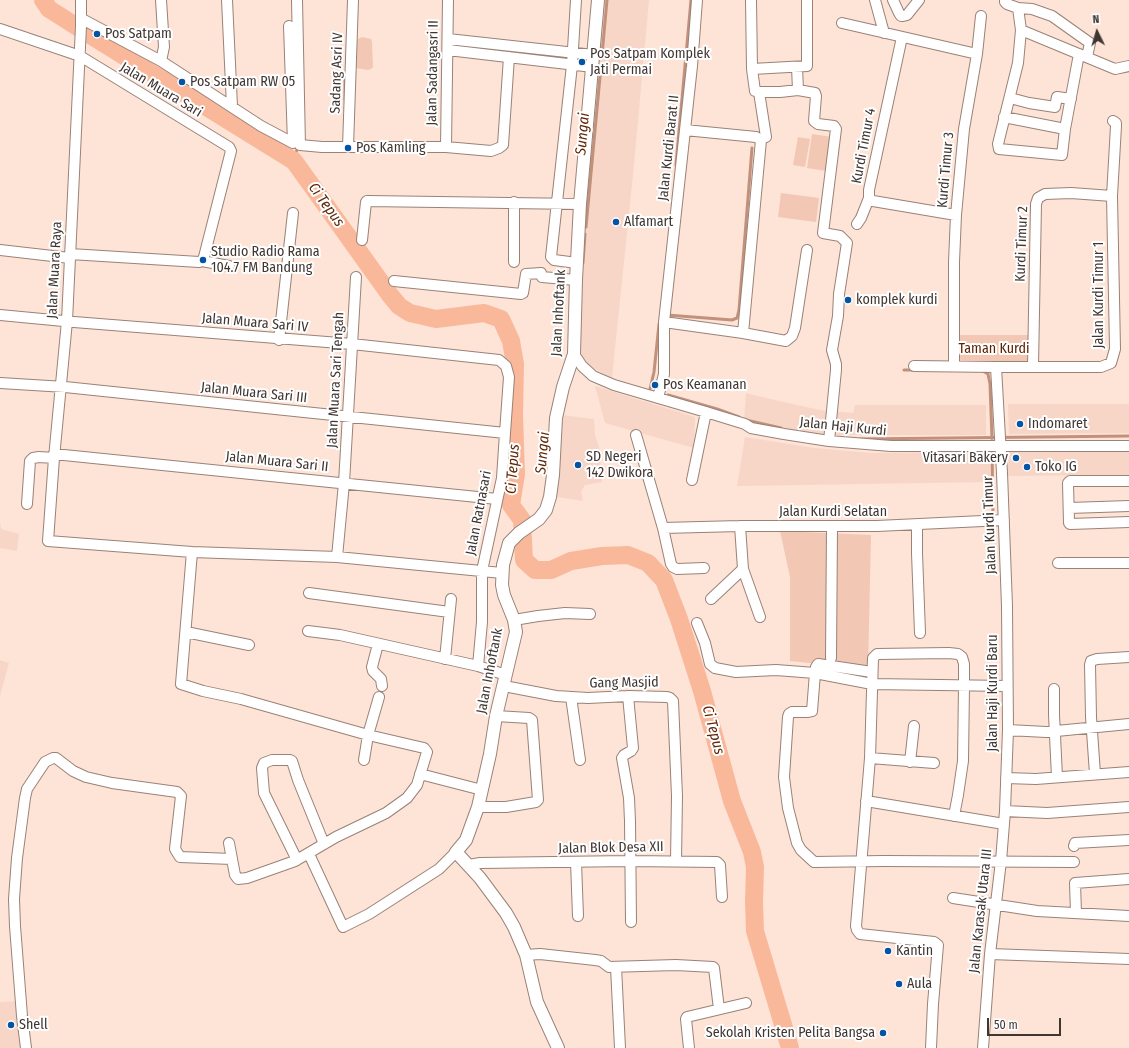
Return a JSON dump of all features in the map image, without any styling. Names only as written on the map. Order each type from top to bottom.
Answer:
[{"type":"main road","name":"Jalan Inhoftank","points":[[456,852],[466,840],[478,806],[494,735],[502,677],[516,632],[514,620],[493,572],[503,565],[510,543],[538,519],[546,510],[550,497],[556,418],[563,387],[574,354],[580,204],[598,0]]},
{"type":"main road","points":[[456,852],[469,865],[506,913],[514,927],[526,955],[536,1002],[558,1048]]},
{"type":"street","name":"Jalan Muara Raya","points":[[81,0],[82,23],[67,321],[54,456],[48,541],[192,552]]},
{"type":"street","points":[[161,0],[164,47],[161,62]]},
{"type":"street","points":[[227,0],[232,106]]},
{"type":"street","points":[[297,0],[299,142]]},
{"type":"street","name":"Sadang Asri IV","points":[[348,147],[353,0]]},
{"type":"street","name":"Jalan Sadangasri II","points":[[446,147],[448,0]]},
{"type":"street","points":[[576,0],[572,65],[551,257],[554,260],[577,263]]},
{"type":"street","name":"Jalan Kurdi Barat II","points":[[658,398],[664,374],[664,322],[692,66],[697,0]]},
{"type":"street","points":[[752,0],[752,69],[754,87],[755,91],[758,92],[766,137]]},
{"type":"street","points":[[752,69],[807,66],[807,0]]},
{"type":"street","points":[[875,0],[884,33]]},
{"type":"street","points":[[894,0],[901,16],[907,15],[919,0]]},
{"type":"street","points":[[1004,0],[1007,4],[1018,8],[1032,9],[1052,16],[1090,43],[1083,55],[1070,99],[1063,154],[1061,156],[999,149],[998,147],[1018,63],[1021,30],[1018,8]]},
{"type":"street","name":"Kurdi Timur 3","points":[[954,366],[954,262],[956,215],[964,129],[977,54],[981,16]]},
{"type":"street","points":[[82,23],[161,62],[232,106],[261,126],[299,142],[322,147],[446,147],[491,151],[499,148],[503,145],[509,57]]},
{"type":"street","points":[[842,23],[977,54]]},
{"type":"street","points":[[289,26],[299,142]]},
{"type":"street","name":"Jalan Muara Sari","points":[[0,28],[80,56],[229,147],[231,150],[202,261]]},
{"type":"street","points":[[1021,30],[1115,69],[1129,66]]},
{"type":"street","name":"Kurdi Timur 4","points":[[902,37],[879,138],[869,190],[869,198],[873,201],[956,215]]},
{"type":"street","points":[[448,39],[572,53],[593,61]]},
{"type":"street","points":[[448,50],[572,65],[593,61]]},
{"type":"street","points":[[797,67],[798,90]]},
{"type":"street","points":[[758,92],[798,90],[809,91],[815,94],[813,118],[815,123],[834,126],[836,129],[823,233],[840,236],[847,243],[839,294],[838,316],[832,350],[832,355],[836,364],[834,401],[829,438]]},
{"type":"street","points":[[1010,98],[1029,103],[1055,106],[1057,97],[1070,99]]},
{"type":"street","points":[[1004,117],[1065,129]]},
{"type":"street","points":[[1112,196],[1116,126],[1116,123],[1113,121]]},
{"type":"street","points":[[685,130],[756,137],[762,142],[743,333]]},
{"type":"street","name":"Kurdi Timur 2","points":[[1033,366],[1036,204],[1038,198],[1045,194],[1071,193],[1112,196]]},
{"type":"street","name":"Jalan Kurdi Timur 1","points":[[914,366],[996,368],[1033,366],[1101,367],[1111,363],[1115,349],[1112,196]]},
{"type":"street","points":[[857,224],[869,198]]},
{"type":"street","points":[[362,240],[367,200],[580,204]]},
{"type":"street","points":[[514,202],[514,262]]},
{"type":"street","points":[[279,340],[293,213]]},
{"type":"street","points":[[0,250],[70,256],[202,261],[229,266]]},
{"type":"street","points":[[664,322],[743,333],[786,341],[792,336],[795,328],[807,250]]},
{"type":"street","points":[[394,281],[521,294],[523,293],[526,274],[541,274],[542,277],[576,280]]},
{"type":"street","name":"Jalan Muara Sari Tengah","points":[[337,557],[344,483],[356,277]]},
{"type":"street","name":"Jalan Muara Sari IV","points":[[0,315],[279,340],[352,344],[499,360],[506,366]]},
{"type":"street","name":"Jalan Haji Kurdi","points":[[574,354],[582,366],[594,376],[614,385],[758,429],[784,434],[891,446],[1001,441],[1129,446]]},
{"type":"street","name":"Jalan Ratnasari","points":[[478,666],[482,622],[493,572],[497,499],[502,478],[508,377],[506,366]]},
{"type":"street","name":"Jalan Kurdi Timur","points":[[996,368],[1001,441],[1006,609]]},
{"type":"street","name":"Jalan Muara Sari III","points":[[0,383],[61,387],[505,433]]},
{"type":"street","points":[[692,480],[706,412]]},
{"type":"street","points":[[636,435],[663,528],[671,564],[677,569],[704,568]]},
{"type":"street","name":"Jalan Muara Sari II","points":[[27,504],[30,461],[33,458],[54,456],[497,499]]},
{"type":"street","points":[[1129,480],[1069,482],[1068,508],[1070,524],[1129,522]]},
{"type":"street","points":[[1068,508],[1129,506]]},
{"type":"street","name":"Jalan Kurdi Selatan","points":[[663,528],[740,526],[832,527],[917,525],[1004,520]]},
{"type":"street","points":[[917,525],[920,633]]},
{"type":"street","points":[[740,526],[743,568],[760,617]]},
{"type":"street","points":[[831,658],[832,527]]},
{"type":"street","points":[[229,843],[235,875],[238,879],[253,876],[297,860],[324,844],[391,810],[407,798],[417,785],[427,754],[424,748],[368,735],[181,684],[192,552],[337,557],[493,572]]},
{"type":"street","points":[[1058,563],[1129,563]]},
{"type":"street","points":[[711,599],[743,568]]},
{"type":"street","points":[[309,593],[449,612]]},
{"type":"street","points":[[445,658],[451,599]]},
{"type":"street","name":"Jalan Haji Kurdi Baru","points":[[1006,609],[1008,730],[1006,778]]},
{"type":"street","points":[[514,620],[565,613],[590,614]]},
{"type":"street","points":[[697,623],[705,642],[710,664],[715,668],[736,672],[776,670],[815,673],[872,684],[1007,686]]},
{"type":"street","name":"Gang Masjid","points":[[308,631],[340,635],[478,666],[502,677],[528,692],[588,698],[628,696],[667,697],[673,701],[677,839],[676,861]]},
{"type":"street","points":[[186,632],[249,645]]},
{"type":"street","points":[[378,644],[372,667],[373,671],[381,679],[382,686]]},
{"type":"street","points":[[931,1048],[938,945],[934,942],[860,934],[857,930],[856,918],[870,758],[872,672],[874,655],[883,653],[958,654],[962,657],[964,664],[963,760],[954,816]]},
{"type":"street","points":[[1095,774],[1092,728],[1091,661],[1117,657],[1129,657]]},
{"type":"street","points":[[872,672],[818,664],[815,673],[812,711],[792,712],[788,717],[784,777],[788,808],[797,843],[811,860],[819,863],[862,861],[1074,862]]},
{"type":"street","points":[[1054,689],[1058,777]]},
{"type":"street","points":[[628,696],[633,748],[624,755],[622,761],[629,798],[631,922]]},
{"type":"street","points":[[364,760],[368,735],[379,697]]},
{"type":"street","points":[[572,697],[580,760]]},
{"type":"street","points":[[478,806],[506,807],[536,802],[538,800],[532,720],[529,718],[496,716]]},
{"type":"street","points":[[1008,730],[1056,732],[1129,724]]},
{"type":"street","points":[[910,762],[914,726]]},
{"type":"street","points":[[26,1048],[22,1016],[14,899],[24,798],[27,789],[45,762],[52,758],[56,758],[73,771],[86,777],[112,783],[177,792],[181,796],[175,849],[180,857],[232,859]]},
{"type":"street","points":[[870,758],[934,763]]},
{"type":"street","points":[[297,860],[264,793],[262,768],[264,763],[272,760],[292,761],[298,780],[324,844]]},
{"type":"street","points":[[1006,778],[1036,779],[1129,772]]},
{"type":"street","points":[[420,774],[482,790]]},
{"type":"street","name":"Jalan Karasak Utara III","points":[[983,1048],[990,954],[1001,861],[1006,778]]},
{"type":"street","points":[[866,801],[1004,824]]},
{"type":"street","points":[[1005,811],[1047,813],[1129,807]]},
{"type":"street","points":[[1074,846],[1075,843],[1129,840]]},
{"type":"street","points":[[309,854],[343,927],[369,914],[439,869],[456,852]]},
{"type":"street","name":"Jalan Blok Desa XII","points":[[469,865],[480,863],[630,861],[717,862],[719,863],[721,872],[722,897]]},
{"type":"street","points":[[576,862],[578,916]]},
{"type":"street","points":[[1076,913],[1075,883],[1129,879]]},
{"type":"street","points":[[953,898],[1038,911],[1129,916]]},
{"type":"street","points":[[526,955],[540,954],[595,960],[601,961],[610,967],[676,965],[714,967],[719,1009]]},
{"type":"street","points":[[990,954],[1129,959]]},
{"type":"street","points":[[616,967],[620,1048]]},
{"type":"street","points":[[689,1048],[687,1017],[746,1003]]},
{"type":"shaded area","points":[[600,0],[649,0],[612,378],[584,363],[576,337]]},
{"type":"shaded area","points":[[595,386],[695,417],[694,448],[605,423]]},
{"type":"shaded area","points":[[746,393],[820,410],[853,413],[855,405],[986,405],[986,435],[807,435],[744,420]]},
{"type":"shaded area","points":[[1008,404],[1129,404],[1129,433],[1009,434]]},
{"type":"shaded area","name":"SD Negeri 142 Dwikora","points":[[561,415],[594,419],[595,435],[599,447],[602,482],[585,485],[581,491],[583,501],[551,496]]},
{"type":"shaded area","points":[[745,437],[815,448],[871,453],[991,452],[990,482],[737,486]]},
{"type":"shaded area","points":[[1129,450],[1129,475],[1008,476],[1008,452]]},
{"type":"shaded area","points":[[0,522],[1,529],[19,534],[17,551],[0,548]]},
{"type":"shaded area","points":[[0,660],[9,663],[0,696]]},
{"type":"shaded area","name":"Shell","points":[[18,1001],[24,1048],[0,1048],[0,1002]]},
{"type":"green space","points":[[362,37],[371,39],[372,42],[373,67],[368,70],[356,68],[356,43],[358,39]]},
{"type":"green space","points":[[812,134],[832,137],[826,171],[807,168]]},
{"type":"green space","points":[[798,137],[810,139],[805,167],[793,165]]},
{"type":"green space","points":[[781,193],[819,198],[816,222],[778,217]]},
{"type":"green space","name":"Taman Kurdi","points":[[958,335],[1031,335],[1031,364],[958,365]]},
{"type":"green space","points":[[780,531],[871,535],[868,669],[790,661],[790,577]]},
{"type":"waterway","name":"Ci Tepus","points":[[43,0],[49,9],[294,161],[399,306],[410,313],[436,319],[484,313],[501,319],[511,341],[515,364],[514,415],[516,474],[511,505],[522,520],[524,560],[535,570],[551,570],[571,561],[602,556],[628,555],[648,563],[664,580],[679,619],[702,691],[732,801],[752,852],[755,867],[755,931],[790,1048]]},
{"type":"waterway","name":"Sungai","points":[[602,55],[607,0]]},
{"type":"waterway","points":[[676,165],[691,0]]},
{"type":"waterway","name":"Sungai","points":[[586,227],[601,66]]},
{"type":"waterway","points":[[345,80],[345,100]]},
{"type":"waterway","points":[[667,315],[732,320],[737,318],[739,310],[752,148]]},
{"type":"waterway","points":[[294,161],[297,149]]},
{"type":"waterway","name":"Sungai","points":[[583,263],[585,234]]},
{"type":"waterway","points":[[650,389],[654,372],[659,324]]},
{"type":"waterway","points":[[904,370],[913,370]]},
{"type":"waterway","points":[[983,371],[988,374],[990,384],[992,439]]},
{"type":"waterway","points":[[668,395],[739,417]]},
{"type":"waterway","points":[[746,420],[781,428]]},
{"type":"waterway","points":[[860,439],[1129,436]]},
{"type":"waterway","points":[[992,449],[993,519]]},
{"type":"place","name":"Pos Satpam","points":[[97,34]]},
{"type":"place","name":"Pos Satpam Komplek Jati Permai","points":[[582,62]]},
{"type":"place","name":"Pos Satpam RW 05","points":[[182,82]]},
{"type":"place","name":"Pos Kamling","points":[[348,148]]},
{"type":"place","name":"Alfamart","points":[[616,222]]},
{"type":"place","name":"Studio Radio Rama 104.7 FM Bandung","points":[[203,260]]},
{"type":"place","name":"komplek kurdi","points":[[848,300]]},
{"type":"place","name":"Pos Keamanan","points":[[655,385]]},
{"type":"place","name":"Indomaret","points":[[1020,424]]},
{"type":"place","name":"Vitasari Bakery","points":[[1016,458]]},
{"type":"place","name":"SD Negeri 142 Dwikora","points":[[578,465]]},
{"type":"place","name":"Toko IG","points":[[1027,467]]},
{"type":"place","name":"Kantin","points":[[888,951]]},
{"type":"place","name":"Aula","points":[[899,984]]},
{"type":"place","name":"Shell","points":[[11,1025]]},
{"type":"place","name":"Sekolah Kristen Pelita Bangsa","points":[[883,1033]]}]
